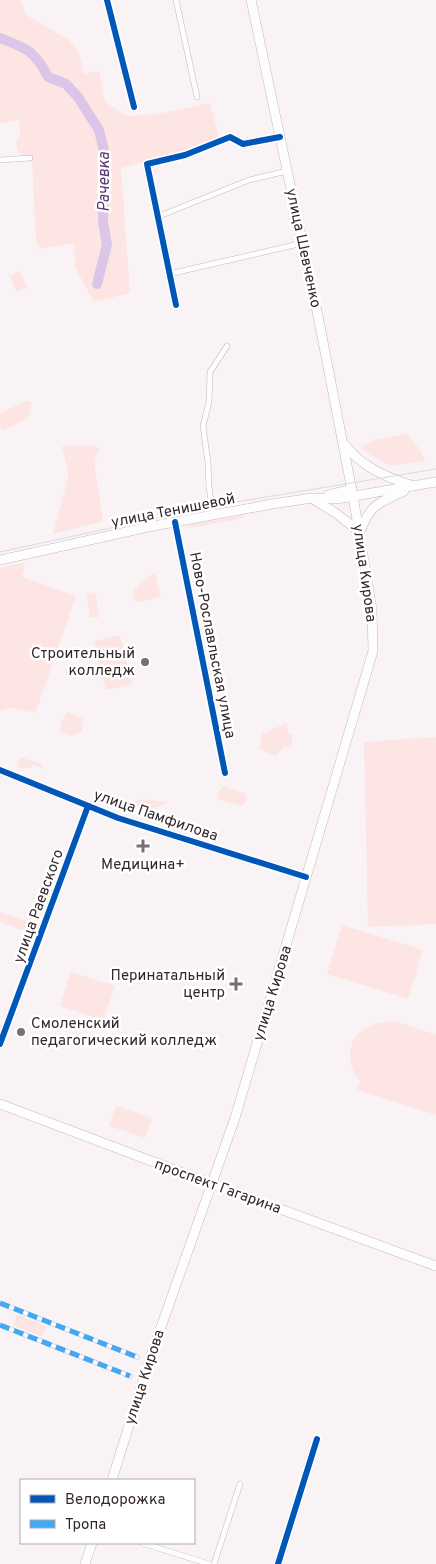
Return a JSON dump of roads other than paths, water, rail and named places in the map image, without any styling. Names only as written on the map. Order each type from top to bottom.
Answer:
[{"type":"main road","name":"улица Шевченко","points":[[251,0],[353,493]]},
{"type":"main road","points":[[343,442],[349,451],[364,465],[391,479],[414,486]]},
{"type":"main road","points":[[312,498],[331,509],[360,532],[371,509],[379,502],[414,486],[436,482]]},
{"type":"main road","name":"улица Тенишевой","points":[[0,560],[213,515],[312,498],[337,499],[353,493],[414,486]]},
{"type":"main road","name":"улица Кирова","points":[[112,1479],[149,1361],[235,1118],[283,961],[373,651],[372,610],[353,493]]},
{"type":"main road","name":"проспект Гагарина","points":[[0,1104],[436,1266]]},
{"type":"main road","points":[[85,1564],[92,1544]]},
{"type":"street","points":[[107,0],[134,107]]},
{"type":"street","points":[[176,0],[197,97]]},
{"type":"street","points":[[176,305],[147,164],[185,155],[230,138],[243,144],[280,137]]},
{"type":"street","points":[[0,160],[30,158]]},
{"type":"street","points":[[157,217],[249,180],[287,171]]},
{"type":"street","points":[[169,274],[302,243]]},
{"type":"street","points":[[213,515],[203,426],[209,402],[210,372],[227,346]]},
{"type":"street","name":"Ново-Рославльская улица","points":[[176,522],[225,772]]},
{"type":"street","name":"улица Памфилова","points":[[0,770],[118,818],[306,877]]},
{"type":"street","name":"улица Раевского","points":[[0,1044],[88,806]]},
{"type":"street","points":[[0,1303],[137,1357]]},
{"type":"street","points":[[0,1325],[130,1376]]},
{"type":"street","points":[[278,1564],[317,1439]]},
{"type":"street","points":[[214,1564],[240,1484]]},
{"type":"street","points":[[145,1544],[209,1564]]},
{"type":"waterway","name":"Рачевка","points":[[0,38],[29,52],[39,61],[48,77],[66,84],[78,97],[99,130],[104,151],[103,222],[107,245],[97,284]]},
{"type":"tram line","points":[[0,552],[212,506],[436,469]]},
{"type":"place","name":"Строительный колледж","points":[[145,662]]},
{"type":"place","name":"Медицина+","points":[[143,846]]},
{"type":"place","name":"Перинатальный центр","points":[[236,984]]},
{"type":"place","name":"Смоленский педагогический колледж","points":[[21,1032]]}]
